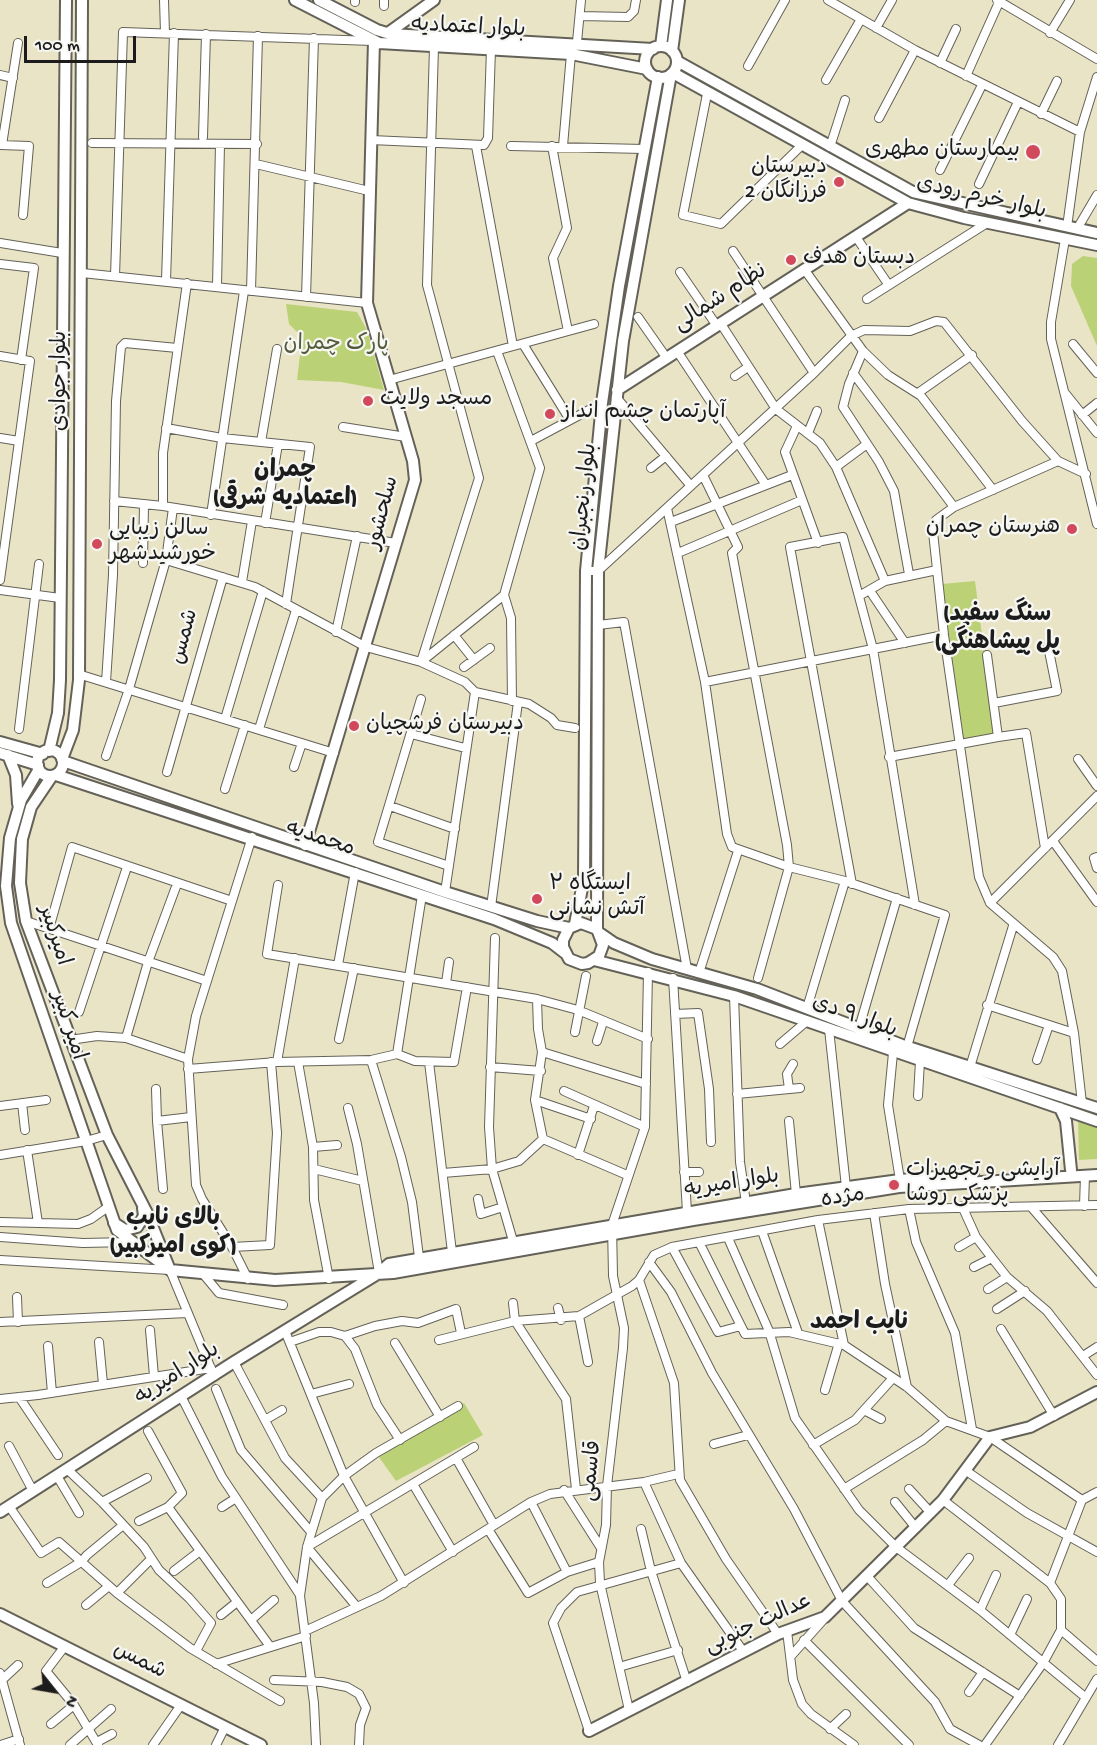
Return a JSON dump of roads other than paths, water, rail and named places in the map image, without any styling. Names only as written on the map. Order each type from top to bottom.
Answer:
[{"type":"street","name":"بلوار جوادی","points":[[46,752],[59,705],[66,0]]},
{"type":"street","name":"بلوار جوادی","points":[[63,760],[75,723],[78,674],[82,0]]},
{"type":"street","points":[[164,0],[165,33]]},
{"type":"street","name":"بلوار اعتمادیه","points":[[295,0],[374,41],[391,45],[571,54],[647,69]]},
{"type":"street","name":"بلوار اعتمادیه","points":[[319,0],[377,30],[388,33],[577,42],[666,52]]},
{"type":"street","points":[[388,33],[434,0]]},
{"type":"street","points":[[577,42],[581,0]]},
{"type":"street","points":[[580,16],[628,17],[634,11],[636,0]]},
{"type":"street","points":[[666,52],[668,0]]},
{"type":"street","points":[[666,52],[679,0]]},
{"type":"street","points":[[748,66],[785,0]]},
{"type":"street","points":[[828,0],[915,51],[1080,132]]},
{"type":"street","points":[[843,9],[849,0]]},
{"type":"street","points":[[876,28],[892,0]]},
{"type":"street","points":[[966,76],[999,0],[1050,33],[1097,59]]},
{"type":"street","points":[[1050,33],[1070,0]]},
{"type":"street","points":[[826,80],[861,19]]},
{"type":"street","points":[[940,63],[956,29]]},
{"type":"street","points":[[116,276],[123,32],[374,41]]},
{"type":"street","points":[[166,281],[174,33]]},
{"type":"street","points":[[203,137],[206,34]]},
{"type":"street","points":[[211,515],[247,291],[257,144],[258,36]]},
{"type":"street","points":[[306,297],[314,38]]},
{"type":"street","name":"سلحشور","points":[[305,845],[415,480],[406,437],[367,303],[374,41]]},
{"type":"street","points":[[18,43],[1,145],[29,147],[23,215]]},
{"type":"street","points":[[421,662],[479,478],[427,285],[434,47]]},
{"type":"street","points":[[371,140],[484,145],[488,138],[491,49]]},
{"type":"street","points":[[879,118],[915,51]]},
{"type":"street","points":[[666,52],[647,57],[647,69],[658,77],[672,73]]},
{"type":"street","name":"بلوار رنجبران","points":[[599,932],[598,571],[622,341],[672,73],[666,52]]},
{"type":"street","name":"بلوار خرم رودی","points":[[666,52],[890,181],[920,195],[1097,233]]},
{"type":"street","points":[[563,146],[571,54]]},
{"type":"street","name":"بلوار خرم رودی","points":[[672,73],[908,203],[987,223],[1097,245]]},
{"type":"street","points":[[0,75],[13,78]]},
{"type":"street","name":"بلوار رنجبران","points":[[572,926],[584,878],[586,571],[602,403],[658,77]]},
{"type":"street","points":[[1072,228],[1080,132],[1097,77]]},
{"type":"street","points":[[1041,114],[1057,81]]},
{"type":"street","points":[[940,170],[982,85]]},
{"type":"street","points":[[707,94],[683,215],[722,224],[801,146]]},
{"type":"street","points":[[830,147],[845,100]]},
{"type":"street","points":[[979,184],[1018,102]]},
{"type":"street","points":[[92,143],[257,144]]},
{"type":"street","points":[[217,286],[220,144]]},
{"type":"street","points":[[476,146],[513,346]]},
{"type":"street","points":[[511,146],[644,149]]},
{"type":"street","points":[[552,146],[567,228],[553,258],[568,331]]},
{"type":"street","points":[[66,155],[82,154]]},
{"type":"street","points":[[256,164],[369,190]]},
{"type":"street","points":[[1072,228],[1097,195]]},
{"type":"street","name":"نظام شمالی","points":[[616,394],[666,357],[908,203]]},
{"type":"street","points":[[867,299],[987,223]]},
{"type":"street","points":[[856,237],[888,284]]},
{"type":"street","points":[[1065,239],[1052,322],[1052,339],[1097,524]]},
{"type":"street","points":[[0,243],[62,253]]},
{"type":"street","points":[[734,250],[814,374]]},
{"type":"street","points":[[0,264],[34,268],[21,360]]},
{"type":"street","points":[[804,269],[850,336],[888,375],[918,393],[993,489]]},
{"type":"street","points":[[680,272],[776,409],[820,443],[836,467],[885,581]]},
{"type":"street","points":[[82,273],[367,303]]},
{"type":"street","points":[[163,506],[163,453],[187,283]]},
{"type":"street","points":[[638,317],[666,357]]},
{"type":"street","points":[[586,571],[598,571],[814,374],[850,336],[871,329],[910,331],[940,320],[947,324],[1022,421],[1058,460],[1086,474]]},
{"type":"street","points":[[389,380],[594,324]]},
{"type":"street","points":[[106,682],[116,401],[121,347],[125,344],[177,348]]},
{"type":"street","points":[[522,344],[570,420]]},
{"type":"street","points":[[1073,344],[1097,373]]},
{"type":"street","points":[[261,442],[277,350]]},
{"type":"street","points":[[491,907],[515,701],[510,618],[504,595],[540,471],[497,351]]},
{"type":"street","points":[[677,351],[737,445],[766,485]]},
{"type":"street","points":[[863,351],[843,407],[894,491],[902,523],[909,574]]},
{"type":"street","points":[[918,393],[972,355]]},
{"type":"street","points":[[0,359],[30,361],[0,580]]},
{"type":"street","points":[[735,376],[748,367]]},
{"type":"street","points":[[854,373],[954,507]]},
{"type":"street","points":[[1063,389],[1097,433]]},
{"type":"street","points":[[616,394],[691,486]]},
{"type":"street","points":[[531,441],[602,403]]},
{"type":"street","points":[[1082,415],[1097,403]]},
{"type":"street","points":[[808,433],[817,411]]},
{"type":"street","points":[[797,426],[785,450],[818,543]]},
{"type":"street","points":[[343,427],[406,437]]},
{"type":"street","points":[[166,428],[222,438],[310,447],[286,604]]},
{"type":"street","points":[[0,438],[19,441]]},
{"type":"street","points":[[265,523],[278,444]]},
{"type":"street","points":[[836,467],[867,444]]},
{"type":"street","points":[[651,468],[666,456]]},
{"type":"street","points":[[1058,460],[954,507],[938,518],[934,524],[944,635],[973,849],[981,885],[990,903],[1013,926],[1053,957],[1062,971],[1074,1033],[1082,1103]]},
{"type":"street","points":[[703,475],[738,547],[732,552],[789,867],[759,978]]},
{"type":"street","points":[[671,522],[792,475]]},
{"type":"street","points":[[678,553],[802,500]]},
{"type":"street","points":[[114,501],[163,506],[396,543]]},
{"type":"street","points":[[143,563],[144,504]]},
{"type":"street","points":[[106,756],[129,689],[166,560],[173,508]]},
{"type":"street","points":[[667,508],[705,682],[727,834],[732,847],[789,867],[849,882],[945,915],[907,1047]]},
{"type":"street","points":[[242,582],[252,521]]},
{"type":"street","points":[[336,632],[357,536]]},
{"type":"street","points":[[807,1008],[849,882],[813,661],[790,547],[843,537],[873,649],[915,905]]},
{"type":"street","points":[[166,560],[242,582],[264,591],[366,647],[421,662],[465,682],[475,692],[536,708],[559,727],[575,728]]},
{"type":"street","points":[[19,729],[33,594],[39,564]]},
{"type":"street","points":[[860,596],[885,581],[909,574],[937,570]]},
{"type":"street","name":"شمس","points":[[167,772],[223,577]]},
{"type":"street","points":[[0,590],[60,598]]},
{"type":"street","points":[[225,719],[264,591]]},
{"type":"street","points":[[870,591],[905,643]]},
{"type":"street","points":[[421,662],[504,595]]},
{"type":"street","points":[[260,729],[296,610]]},
{"type":"street","points":[[598,626],[624,622],[687,969]]},
{"type":"street","points":[[454,635],[474,660]]},
{"type":"street","points":[[705,682],[944,635]]},
{"type":"street","points":[[994,702],[1057,691],[1048,646]]},
{"type":"street","points":[[464,667],[490,648]]},
{"type":"street","points":[[987,655],[998,737]]},
{"type":"street","points":[[78,674],[334,753]]},
{"type":"street","points":[[445,892],[475,692]]},
{"type":"street","points":[[422,699],[378,842],[449,866]]},
{"type":"street","points":[[225,789],[245,725]]},
{"type":"street","points":[[889,757],[1026,733],[1046,848]]},
{"type":"street","points":[[411,734],[465,748]]},
{"type":"street","points":[[0,742],[56,752],[63,760],[62,769],[54,775],[43,774],[39,767],[4,754]]},
{"type":"street","points":[[294,767],[302,743]]},
{"type":"street","points":[[39,767],[46,752]]},
{"type":"street","points":[[4,754],[18,785],[17,808]]},
{"type":"street","points":[[1078,759],[1097,786]]},
{"type":"street","name":"محمدیه","points":[[63,760],[445,892],[491,907],[572,926]]},
{"type":"street","name":"امیر کبیر","points":[[39,767],[17,808],[8,849],[6,901],[10,923],[114,1223],[121,1235],[170,1270]]},
{"type":"street","name":"محمدیه","points":[[54,775],[252,837],[494,919],[552,943],[565,954]]},
{"type":"street","name":"امیرکبیر","points":[[54,775],[31,807],[22,839],[20,883],[26,921],[107,1135],[141,1203],[170,1270]]},
{"type":"street","points":[[990,903],[1096,799]]},
{"type":"street","points":[[390,806],[454,828]]},
{"type":"street","points":[[248,1279],[232,1247],[202,1200],[196,1185],[188,1059],[193,1027],[252,837]]},
{"type":"street","points":[[1053,841],[1097,902]]},
{"type":"street","points":[[49,929],[72,848],[232,902]]},
{"type":"street","points":[[699,973],[738,851]]},
{"type":"street","points":[[1097,857],[1094,858],[1097,868]]},
{"type":"street","points":[[79,1012],[127,867]]},
{"type":"street","points":[[338,965],[355,872]]},
{"type":"street","points":[[126,1038],[148,962],[177,884]]},
{"type":"street","points":[[278,885],[267,954],[537,999],[578,1010],[648,1039]]},
{"type":"street","points":[[397,1054],[422,895]]},
{"type":"street","points":[[859,1028],[897,898]]},
{"type":"street","points":[[26,921],[207,981]]},
{"type":"street","points":[[587,923],[599,932],[602,951],[594,960],[582,964],[575,962],[565,954],[562,940],[572,926],[587,923]]},
{"type":"street","points":[[970,1067],[987,1005],[1013,926]]},
{"type":"street","name":"بلوار ۹ دی","points":[[599,932],[614,943],[652,959],[757,988],[907,1047],[1097,1108]]},
{"type":"street","points":[[495,939],[489,1127],[492,1169],[513,1241]]},
{"type":"street","points":[[232,1247],[270,1245],[277,1133],[274,1062],[295,958]]},
{"type":"street","name":"بلوار ۹ دی","points":[[594,960],[673,978],[734,996],[1097,1121]]},
{"type":"street","points":[[446,983],[449,962]]},
{"type":"street","points":[[339,1039],[354,968]]},
{"type":"street","name":"قاسمی","points":[[629,1710],[600,1583],[599,1562],[606,1525],[607,1486],[624,1328],[613,1276],[613,1230],[627,1175],[645,1127],[648,972]]},
{"type":"street","points":[[574,1032],[586,976]]},
{"type":"street","points":[[673,978],[687,1212]]},
{"type":"street","points":[[188,1069],[274,1062],[371,1060],[397,1054],[410,1060],[454,1062],[467,987]]},
{"type":"street","points":[[734,996],[740,1162],[746,1203]]},
{"type":"street","points":[[537,999],[538,1029],[542,1052],[535,1100],[543,1139]]},
{"type":"street","points":[[987,1005],[1074,1033]]},
{"type":"street","points":[[675,1014],[698,1013],[710,1089],[711,1142]]},
{"type":"street","points":[[597,1041],[603,1022]]},
{"type":"street","points":[[780,1044],[807,1022]]},
{"type":"street","points":[[1037,1060],[1049,1025]]},
{"type":"street","points":[[829,1029],[846,1187]]},
{"type":"street","points":[[53,1048],[70,1040],[97,1036],[126,1038],[188,1059]]},
{"type":"street","points":[[542,1052],[646,1083]]},
{"type":"street","points":[[894,1053],[888,1105],[900,1180]]},
{"type":"street","points":[[371,1060],[401,1157],[412,1202],[419,1257]]},
{"type":"street","points":[[918,1096],[920,1061]]},
{"type":"street","points":[[298,1062],[313,1148],[314,1200],[329,1279]]},
{"type":"street","points":[[429,1062],[452,1252]]},
{"type":"street","points":[[789,1089],[787,1074],[794,1064]]},
{"type":"street","points":[[490,1067],[541,1071]]},
{"type":"street","points":[[737,1094],[800,1088]]},
{"type":"street","points":[[156,1089],[164,1190]]},
{"type":"street","points":[[564,1091],[645,1127]]},
{"type":"street","points":[[0,1106],[46,1100]]},
{"type":"street","points":[[535,1100],[591,1119]]},
{"type":"street","points":[[22,1103],[25,1130]]},
{"type":"street","points":[[578,1155],[594,1106]]},
{"type":"street","points":[[0,1260],[170,1270],[248,1279],[329,1279],[379,1273],[348,1108]]},
{"type":"street","points":[[1060,1108],[1066,1121],[1071,1170]]},
{"type":"street","points":[[157,1120],[191,1117]]},
{"type":"street","points":[[789,1121],[796,1194]]},
{"type":"street","points":[[0,1155],[86,1141],[107,1135]]},
{"type":"street","points":[[443,1173],[492,1169],[519,1161],[543,1139]]},
{"type":"street","points":[[543,1139],[627,1175]]},
{"type":"street","points":[[313,1148],[337,1145]]},
{"type":"street","points":[[27,1150],[38,1223]]},
{"type":"street","points":[[314,1169],[363,1180]]},
{"type":"street","name":"بلوار امیریه","points":[[379,1273],[393,1273],[613,1230],[687,1212],[796,1194],[900,1180],[1097,1169]]},
{"type":"street","points":[[684,1172],[699,1172]]},
{"type":"street","points":[[1084,1206],[1085,1175]]},
{"type":"street","name":"بلوار امیریه","points":[[5,1509],[181,1396],[212,1372],[288,1336],[389,1264],[513,1241],[613,1230],[899,1187],[1097,1175]]},
{"type":"street","points":[[478,1199],[481,1214],[503,1207]]},
{"type":"street","points":[[114,1223],[125,1230],[137,1227],[144,1216],[141,1203]]},
{"type":"street","name":"مژده","points":[[439,1340],[515,1321],[561,1320],[579,1316],[639,1280],[656,1253],[672,1247],[818,1220],[909,1209],[962,1206],[1032,1208],[1097,1205]]},
{"type":"street","points":[[962,1206],[976,1237],[992,1258],[1007,1276],[1047,1311],[1097,1375]]},
{"type":"street","points":[[0,1221],[83,1223],[108,1207]]},
{"type":"street","points":[[1032,1208],[1097,1283]]},
{"type":"street","points":[[909,1209],[915,1242],[955,1333],[972,1429]]},
{"type":"street","points":[[874,1213],[885,1284],[907,1387]]},
{"type":"street","points":[[818,1220],[841,1344],[825,1390]]},
{"type":"street","points":[[762,1232],[798,1333]]},
{"type":"street","points":[[0,1237],[83,1243],[130,1242]]},
{"type":"street","points":[[959,1247],[976,1237]]},
{"type":"street","points":[[729,1238],[769,1332],[795,1418],[859,1510],[896,1547],[980,1610],[1084,1697]]},
{"type":"street","points":[[699,1242],[745,1334],[798,1333],[841,1344],[907,1387],[946,1421],[990,1437],[1082,1500]]},
{"type":"street","points":[[672,1247],[718,1332],[741,1326]]},
{"type":"street","points":[[974,1268],[992,1258]]},
{"type":"street","points":[[649,1262],[671,1292],[712,1373],[794,1509],[842,1601],[935,1702],[950,1729],[979,1745]]},
{"type":"street","points":[[0,1393],[0,1398],[52,1393],[154,1376],[212,1372],[170,1270]]},
{"type":"street","points":[[204,1275],[219,1293],[283,1305]]},
{"type":"street","points":[[988,1289],[1007,1276]]},
{"type":"street","points":[[639,1280],[674,1383],[678,1474],[684,1488],[726,1558],[782,1632],[791,1656],[794,1680],[802,1704],[830,1729],[854,1745]]},
{"type":"street","points":[[998,1309],[1025,1291]]},
{"type":"street","points":[[17,1297],[18,1322]]},
{"type":"street","points":[[513,1303],[515,1321],[566,1399],[576,1489]]},
{"type":"street","points":[[558,1308],[561,1320]]},
{"type":"street","points":[[345,1336],[375,1326],[402,1321],[418,1323],[456,1309],[461,1333]]},
{"type":"street","points":[[0,1322],[187,1313]]},
{"type":"street","points":[[579,1316],[588,1362]]},
{"type":"street","points":[[1001,1329],[1054,1416]]},
{"type":"street","points":[[150,1330],[154,1376]]},
{"type":"street","points":[[400,1440],[377,1405],[355,1349],[345,1336],[332,1332],[288,1336],[344,1476],[404,1583]]},
{"type":"street","points":[[99,1342],[103,1384]]},
{"type":"street","points":[[395,1343],[440,1416]]},
{"type":"street","points":[[48,1346],[52,1393]]},
{"type":"street","points":[[1083,1356],[1097,1347]]},
{"type":"street","points":[[234,1362],[285,1458],[322,1498]]},
{"type":"street","points":[[813,1445],[855,1420],[893,1377]]},
{"type":"street","points":[[311,1394],[349,1384]]},
{"type":"street","points":[[216,1389],[242,1450],[311,1532]]},
{"type":"street","points":[[990,1437],[1030,1427],[1097,1392]]},
{"type":"street","points":[[19,1396],[58,1455]]},
{"type":"street","points":[[181,1396],[222,1477],[300,1596]]},
{"type":"street","points":[[316,1745],[306,1634],[300,1596],[307,1547],[322,1498],[344,1476],[458,1406]]},
{"type":"street","points":[[265,1420],[282,1410]]},
{"type":"street","points":[[864,1410],[881,1419]]},
{"type":"street","points":[[844,1489],[923,1440],[946,1421]]},
{"type":"street","points":[[139,1521],[168,1507],[182,1493],[148,1431]]},
{"type":"street","points":[[714,1444],[748,1435]]},
{"type":"street","name":"عدالت جنوبی","points":[[589,1731],[782,1632],[825,1617],[943,1500],[990,1437]]},
{"type":"street","points":[[9,1446],[33,1491]]},
{"type":"street","points":[[307,1547],[474,1447]]},
{"type":"street","points":[[456,1458],[528,1593],[567,1572],[599,1562]]},
{"type":"street","points":[[68,1470],[102,1502],[211,1623],[196,1651]]},
{"type":"street","points":[[965,1470],[1068,1538],[1097,1552]]},
{"type":"street","points":[[216,1664],[306,1634],[404,1583],[531,1503],[564,1490],[644,1482],[678,1474]]},
{"type":"street","points":[[57,1476],[79,1513]]},
{"type":"street","points":[[102,1502],[147,1478]]},
{"type":"street","points":[[644,1482],[681,1563],[743,1651]]},
{"type":"street","points":[[413,1484],[453,1552]]},
{"type":"street","points":[[909,1489],[931,1513]]},
{"type":"street","points":[[564,1490],[601,1548]]},
{"type":"street","points":[[1050,1583],[1082,1500],[1097,1492]]},
{"type":"street","points":[[222,1508],[236,1498]]},
{"type":"street","points":[[943,1500],[1050,1583],[1061,1599],[1061,1630],[1043,1663],[985,1745]]},
{"type":"street","points":[[895,1502],[916,1528]]},
{"type":"street","points":[[531,1503],[567,1572]]},
{"type":"street","points":[[168,1507],[269,1646]]},
{"type":"street","points":[[5,1509],[41,1553],[59,1542],[117,1593],[196,1651],[280,1701]]},
{"type":"street","points":[[47,1583],[81,1562],[122,1526]]},
{"type":"street","points":[[641,1529],[651,1571],[687,1682]]},
{"type":"street","points":[[307,1547],[357,1607]]},
{"type":"street","points":[[174,1571],[200,1551]]},
{"type":"street","points":[[948,1585],[969,1558]]},
{"type":"street","points":[[117,1593],[151,1559]]},
{"type":"street","points":[[589,1731],[553,1623],[561,1608],[577,1592],[600,1583],[681,1563]]},
{"type":"street","points":[[980,1610],[996,1575]]},
{"type":"street","points":[[867,1576],[914,1628],[1020,1696]]},
{"type":"street","points":[[86,1605],[109,1586]]},
{"type":"street","points":[[1010,1635],[1028,1599]]},
{"type":"street","points":[[251,1620],[274,1600]]},
{"type":"street","points":[[221,1615],[237,1602]]},
{"type":"street","name":"شمس","points":[[0,1614],[261,1745]]},
{"type":"street","points":[[791,1656],[825,1617]]},
{"type":"street","points":[[1061,1630],[1097,1661]]},
{"type":"street","points":[[804,1640],[909,1745]]},
{"type":"street","points":[[65,1647],[46,1671],[74,1705],[97,1744],[112,1734]]},
{"type":"street","points":[[619,1666],[678,1650]]},
{"type":"street","points":[[1,1745],[20,1742],[1,1676],[18,1665]]},
{"type":"street","points":[[969,1692],[983,1672]]},
{"type":"street","points":[[1058,1745],[1084,1697],[1097,1679]]},
{"type":"street","points":[[274,1680],[311,1681],[347,1687],[364,1701],[366,1708],[360,1725],[359,1745]]},
{"type":"street","points":[[0,1701],[8,1697]]},
{"type":"street","points":[[51,1724],[74,1705]]},
{"type":"street","points":[[153,1745],[180,1705]]},
{"type":"street","points":[[70,1745],[111,1709]]},
{"type":"street","points":[[830,1729],[846,1714]]},
{"type":"street","points":[[216,1745],[225,1727]]},
{"type":"place","name":"بیمارستان مطهری","points":[[1033,152]]},
{"type":"place","name":"دبیرستان فرزانگان 2","points":[[839,182]]},
{"type":"place","name":"دبستان هدف","points":[[791,260]]},
{"type":"place","name":"مسجد ولایت","points":[[368,401]]},
{"type":"place","name":"آپارتمان چشم انداز","points":[[550,414]]},
{"type":"place","name":"هنرستان چمران","points":[[1072,529]]},
{"type":"place","name":"سالن زیبایی خورشیدشهر","points":[[97,544]]},
{"type":"place","name":"دبیرستان فرشچیان","points":[[354,726]]},
{"type":"place","name":"ایستگاه ۲ آتش نشانی","points":[[537,899]]},
{"type":"place","name":"آرایشی و تجهیزات پزشکی روشا","points":[[894,1185]]},
{"type":"district","name":"چمران (اعتمادیه شرقی)","points":[[285,486]]},
{"type":"district","name":"(سنگ سفید (پل پیشاهنگی","points":[[997,630]]},
{"type":"district","name":"بالای نایب (کوی امیرکبیر)","points":[[173,1234]]},
{"type":"district","name":"نایب احمد","points":[[859,1324]]},
{"type":"park label","name":"پارک چمران","points":[[336,346]]}]
